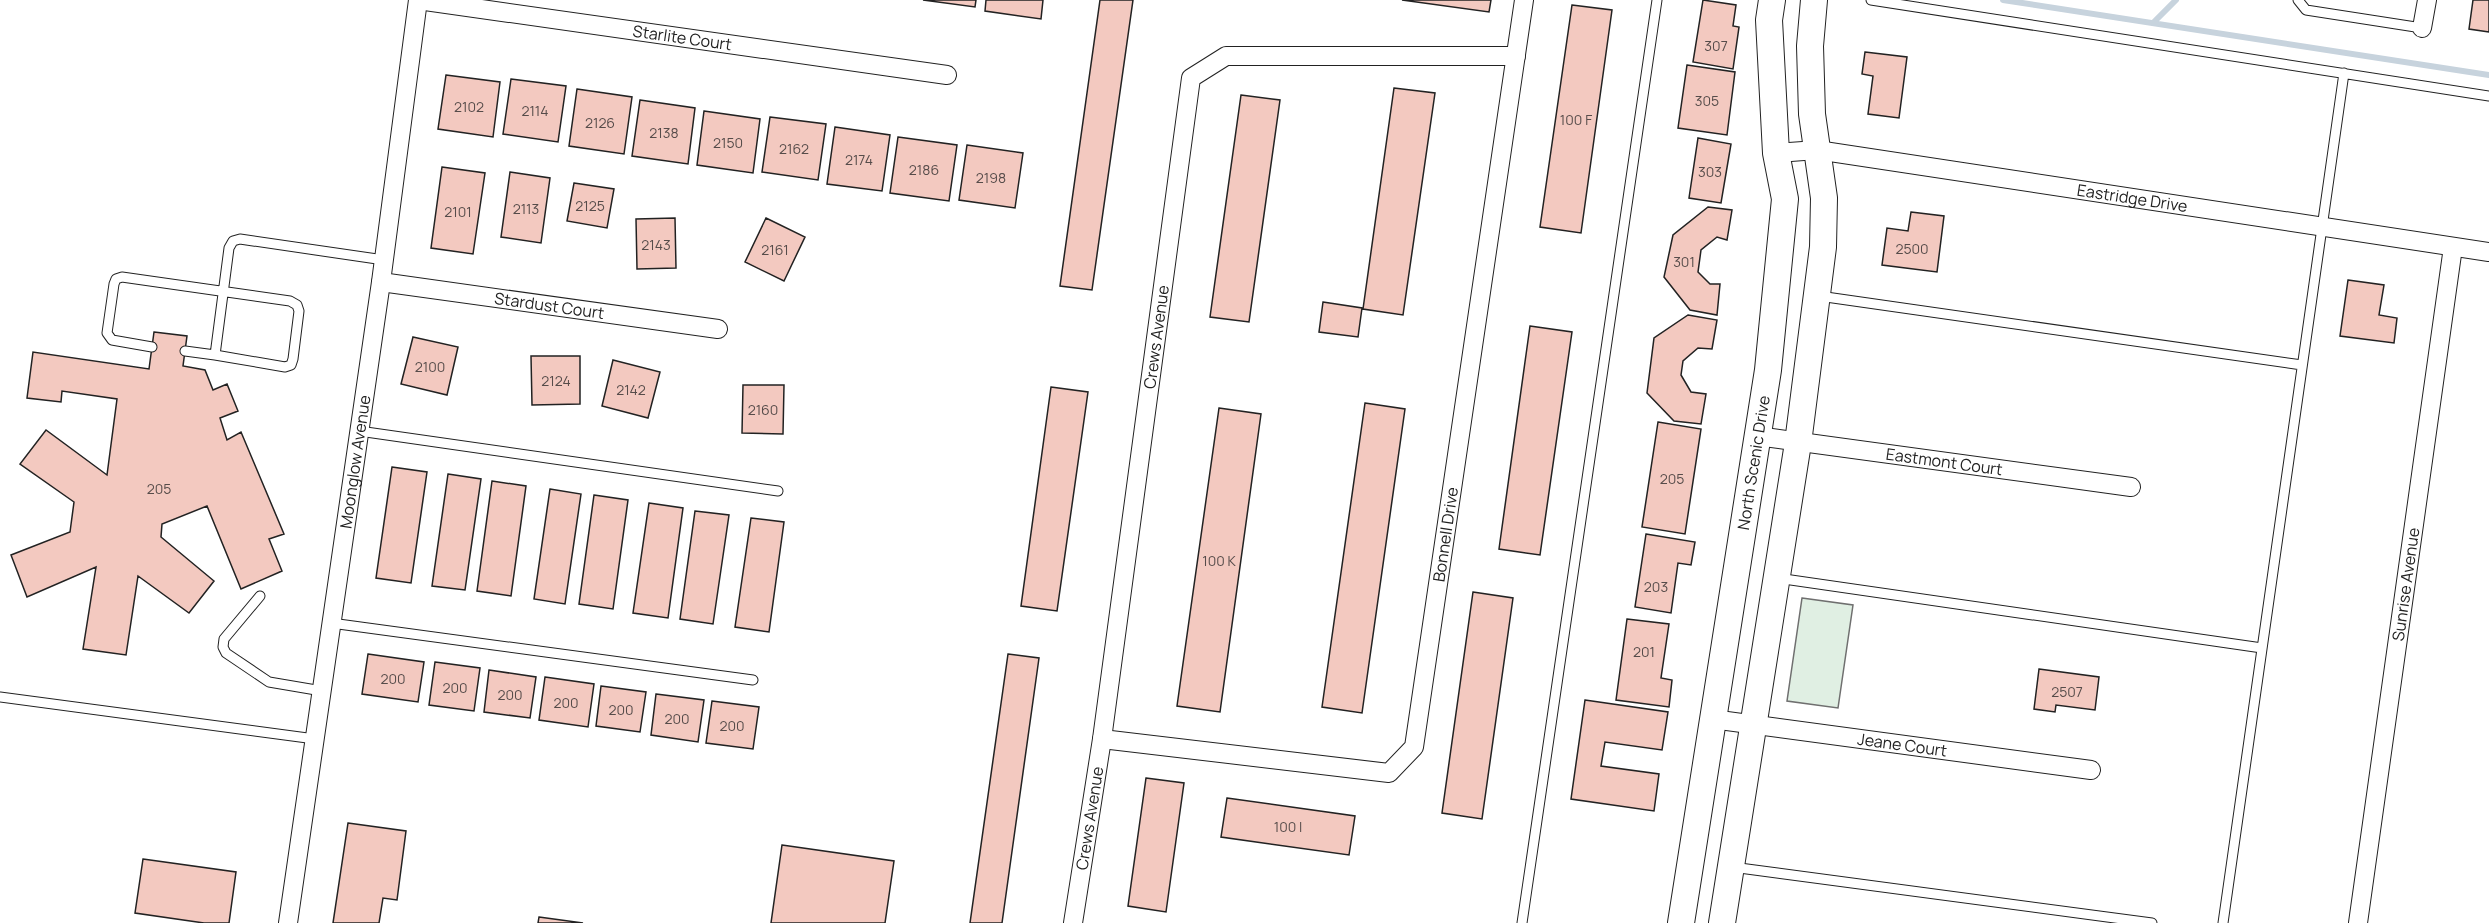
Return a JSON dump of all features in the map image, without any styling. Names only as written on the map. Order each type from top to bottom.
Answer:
[{"type":"main road","name":"North Scenic Drive","points":[[1681,923],[1768,370],[1785,199],[1776,153],[1768,20],[1772,0]]},
{"type":"main road","points":[[1722,923],[1798,442],[1823,247],[1824,198],[1812,114],[1810,46],[1814,0]]},
{"type":"street","name":"Starlite Court","points":[[418,0],[947,75]]},
{"type":"street","name":"Moonglow Avenue","points":[[288,923],[381,282],[418,0]]},
{"type":"street","name":"Bonnell Drive","points":[[1102,739],[1389,773],[1414,747],[1524,0]]},
{"type":"street","points":[[2422,28],[2427,0]]},
{"type":"street","name":"Crews Avenue","points":[[1073,923],[1102,739],[1191,78],[1226,56],[1516,56]]},
{"type":"street","name":"Eastridge Drive","points":[[1776,153],[1817,150],[2489,252]]},
{"type":"street","name":"Sunrise Avenue","points":[[2358,923],[2453,247]]},
{"type":"street","name":"Stardust Court","points":[[381,282],[718,329]]},
{"type":"street","name":"Eastmont Court","points":[[1757,436],[2131,487]]},
{"type":"street","name":"Jeane Court","points":[[1712,719],[2091,770]]},
{"type":"lane","points":[[1522,923],[1657,0]]},
{"type":"lane","points":[[1871,0],[2489,96]]},
{"type":"lane","points":[[2298,0],[2306,10],[2422,28]]},
{"type":"lane","points":[[2223,923],[2344,73]]},
{"type":"lane","points":[[215,355],[230,248],[233,241],[240,239],[384,260]]},
{"type":"lane","points":[[152,346],[112,340],[109,337],[107,333],[116,279],[122,277],[290,301],[297,305],[299,311],[291,365],[285,367],[185,351]]},
{"type":"lane","points":[[1817,296],[2302,365]]},
{"type":"lane","points":[[359,431],[778,491]]},
{"type":"lane","points":[[1776,578],[2262,648]]},
{"type":"lane","points":[[260,596],[224,639],[223,647],[226,653],[269,682],[322,690]]},
{"type":"lane","points":[[331,623],[753,680]]},
{"type":"lane","points":[[0,696],[315,739]]},
{"type":"lane","points":[[1731,866],[2152,923]]},
{"type":"green space","points":[[1802,598],[1853,605],[1838,708],[1787,701]]},
{"type":"building","points":[[923,0],[976,0],[975,7]]},
{"type":"building","points":[[986,0],[1043,0],[1041,19],[985,11]]},
{"type":"building","points":[[1100,0],[1133,0],[1092,290],[1060,286]]},
{"type":"building","points":[[1402,0],[1491,0],[1489,12]]},
{"type":"building","points":[[1703,0],[1736,5],[1733,26],[1739,27],[1733,69],[1693,62]]},
{"type":"building","points":[[2473,0],[2489,0],[2489,32],[2469,29]]},
{"type":"building","points":[[1572,5],[1612,10],[1581,233],[1540,227]]},
{"type":"building","points":[[1865,52],[1907,57],[1899,118],[1868,114],[1873,76],[1862,74]]},
{"type":"building","points":[[1687,65],[1735,72],[1727,135],[1678,128]]},
{"type":"building","points":[[446,75],[500,82],[493,137],[438,129]]},
{"type":"building","points":[[511,79],[566,86],[558,142],[503,134]]},
{"type":"building","points":[[1394,88],[1435,93],[1403,315],[1363,309]]},
{"type":"building","points":[[577,89],[632,97],[624,154],[569,146]]},
{"type":"building","points":[[1241,95],[1280,100],[1249,322],[1210,317]]},
{"type":"building","points":[[640,100],[695,108],[688,164],[632,156]]},
{"type":"building","points":[[704,111],[760,119],[753,173],[697,165]]},
{"type":"building","points":[[770,117],[826,124],[818,180],[762,172]]},
{"type":"building","points":[[835,127],[890,135],[882,191],[827,184]]},
{"type":"building","points":[[898,137],[957,145],[949,201],[890,193]]},
{"type":"building","points":[[1698,138],[1731,144],[1721,203],[1689,198]]},
{"type":"building","points":[[967,145],[1023,153],[1015,208],[959,200]]},
{"type":"building","points":[[442,167],[485,173],[473,254],[431,248]]},
{"type":"building","points":[[510,172],[550,178],[541,243],[501,237]]},
{"type":"building","points":[[574,183],[614,189],[607,228],[567,221]]},
{"type":"building","points":[[1708,207],[1732,210],[1727,240],[1717,237],[1701,250],[1698,272],[1710,284],[1720,284],[1717,315],[1690,310],[1664,277],[1673,235]]},
{"type":"building","points":[[1911,212],[1944,216],[1937,272],[1882,265],[1887,228],[1908,231]]},
{"type":"building","points":[[675,218],[676,268],[637,269],[636,219]]},
{"type":"building","points":[[766,218],[805,237],[784,281],[745,262]]},
{"type":"building","points":[[2348,280],[2384,285],[2379,315],[2397,318],[2394,343],[2340,336]]},
{"type":"building","points":[[1323,302],[1362,308],[1358,337],[1319,332]]},
{"type":"building","points":[[1688,315],[1717,320],[1712,349],[1698,348],[1683,361],[1681,375],[1691,392],[1706,394],[1701,424],[1674,421],[1647,393],[1654,338]]},
{"type":"building","points":[[1530,326],[1572,332],[1540,555],[1499,549]]},
{"type":"building","points":[[154,332],[187,336],[183,366],[205,370],[213,390],[227,384],[238,411],[220,418],[227,440],[241,432],[284,534],[269,539],[282,571],[241,589],[207,506],[162,524],[161,537],[214,581],[189,613],[138,576],[126,655],[83,649],[96,567],[27,597],[11,555],[70,532],[74,502],[20,464],[46,430],[107,475],[117,399],[62,391],[61,402],[27,398],[33,352],[149,369]]},
{"type":"building","points":[[413,337],[458,347],[447,395],[401,384]]},
{"type":"building","points":[[531,356],[580,356],[580,404],[532,405]]},
{"type":"building","points":[[613,360],[660,372],[648,418],[602,406]]},
{"type":"building","points":[[743,385],[784,385],[783,434],[742,433]]},
{"type":"building","points":[[1051,387],[1088,392],[1057,611],[1021,606]]},
{"type":"building","points":[[1365,403],[1405,409],[1362,713],[1322,707]]},
{"type":"building","points":[[1219,408],[1261,414],[1220,712],[1177,706]]},
{"type":"building","points":[[1658,422],[1701,429],[1685,534],[1642,527]]},
{"type":"building","points":[[392,467],[427,472],[411,583],[376,578]]},
{"type":"building","points":[[448,474],[481,479],[465,590],[432,586]]},
{"type":"building","points":[[492,481],[526,486],[511,596],[477,591]]},
{"type":"building","points":[[550,489],[581,494],[565,604],[534,599]]},
{"type":"building","points":[[594,495],[628,500],[613,609],[579,604]]},
{"type":"building","points":[[649,503],[683,508],[668,618],[633,613]]},
{"type":"building","points":[[695,511],[729,515],[713,624],[680,619]]},
{"type":"building","points":[[751,518],[784,522],[769,632],[735,627]]},
{"type":"building","points":[[1646,534],[1695,542],[1691,565],[1678,563],[1671,613],[1635,607]]},
{"type":"building","points":[[1473,592],[1513,598],[1482,819],[1442,813]]},
{"type":"building","points":[[1627,619],[1669,624],[1661,678],[1672,680],[1669,707],[1616,700]]},
{"type":"building","points":[[368,654],[424,662],[418,702],[362,694]]},
{"type":"building","points":[[1008,654],[1039,658],[1002,923],[970,923]]},
{"type":"building","points":[[435,662],[480,668],[474,711],[429,705]]},
{"type":"building","points":[[2039,669],[2099,677],[2095,710],[2056,705],[2055,712],[2034,709]]},
{"type":"building","points":[[489,670],[536,677],[530,718],[484,712]]},
{"type":"building","points":[[545,677],[594,684],[588,727],[539,720]]},
{"type":"building","points":[[601,686],[646,692],[640,732],[596,726]]},
{"type":"building","points":[[656,694],[704,700],[698,742],[651,735]]},
{"type":"building","points":[[1585,700],[1668,712],[1662,750],[1605,742],[1601,766],[1659,774],[1654,811],[1571,799]]},
{"type":"building","points":[[712,701],[759,707],[753,749],[706,743]]},
{"type":"building","points":[[1146,778],[1184,783],[1166,912],[1128,906]]},
{"type":"building","points":[[1227,798],[1355,816],[1349,855],[1221,837]]},
{"type":"building","points":[[348,823],[406,831],[397,900],[383,898],[379,923],[333,923]]},
{"type":"building","points":[[782,845],[894,861],[885,923],[771,923]]},
{"type":"building","points":[[143,859],[236,872],[229,923],[204,923],[135,913]]},
{"type":"building","points":[[539,917],[583,923],[538,923]]},
{"type":"waterway","points":[[2003,0],[2489,75]]},
{"type":"waterway","points":[[2153,23],[2176,0]]}]
